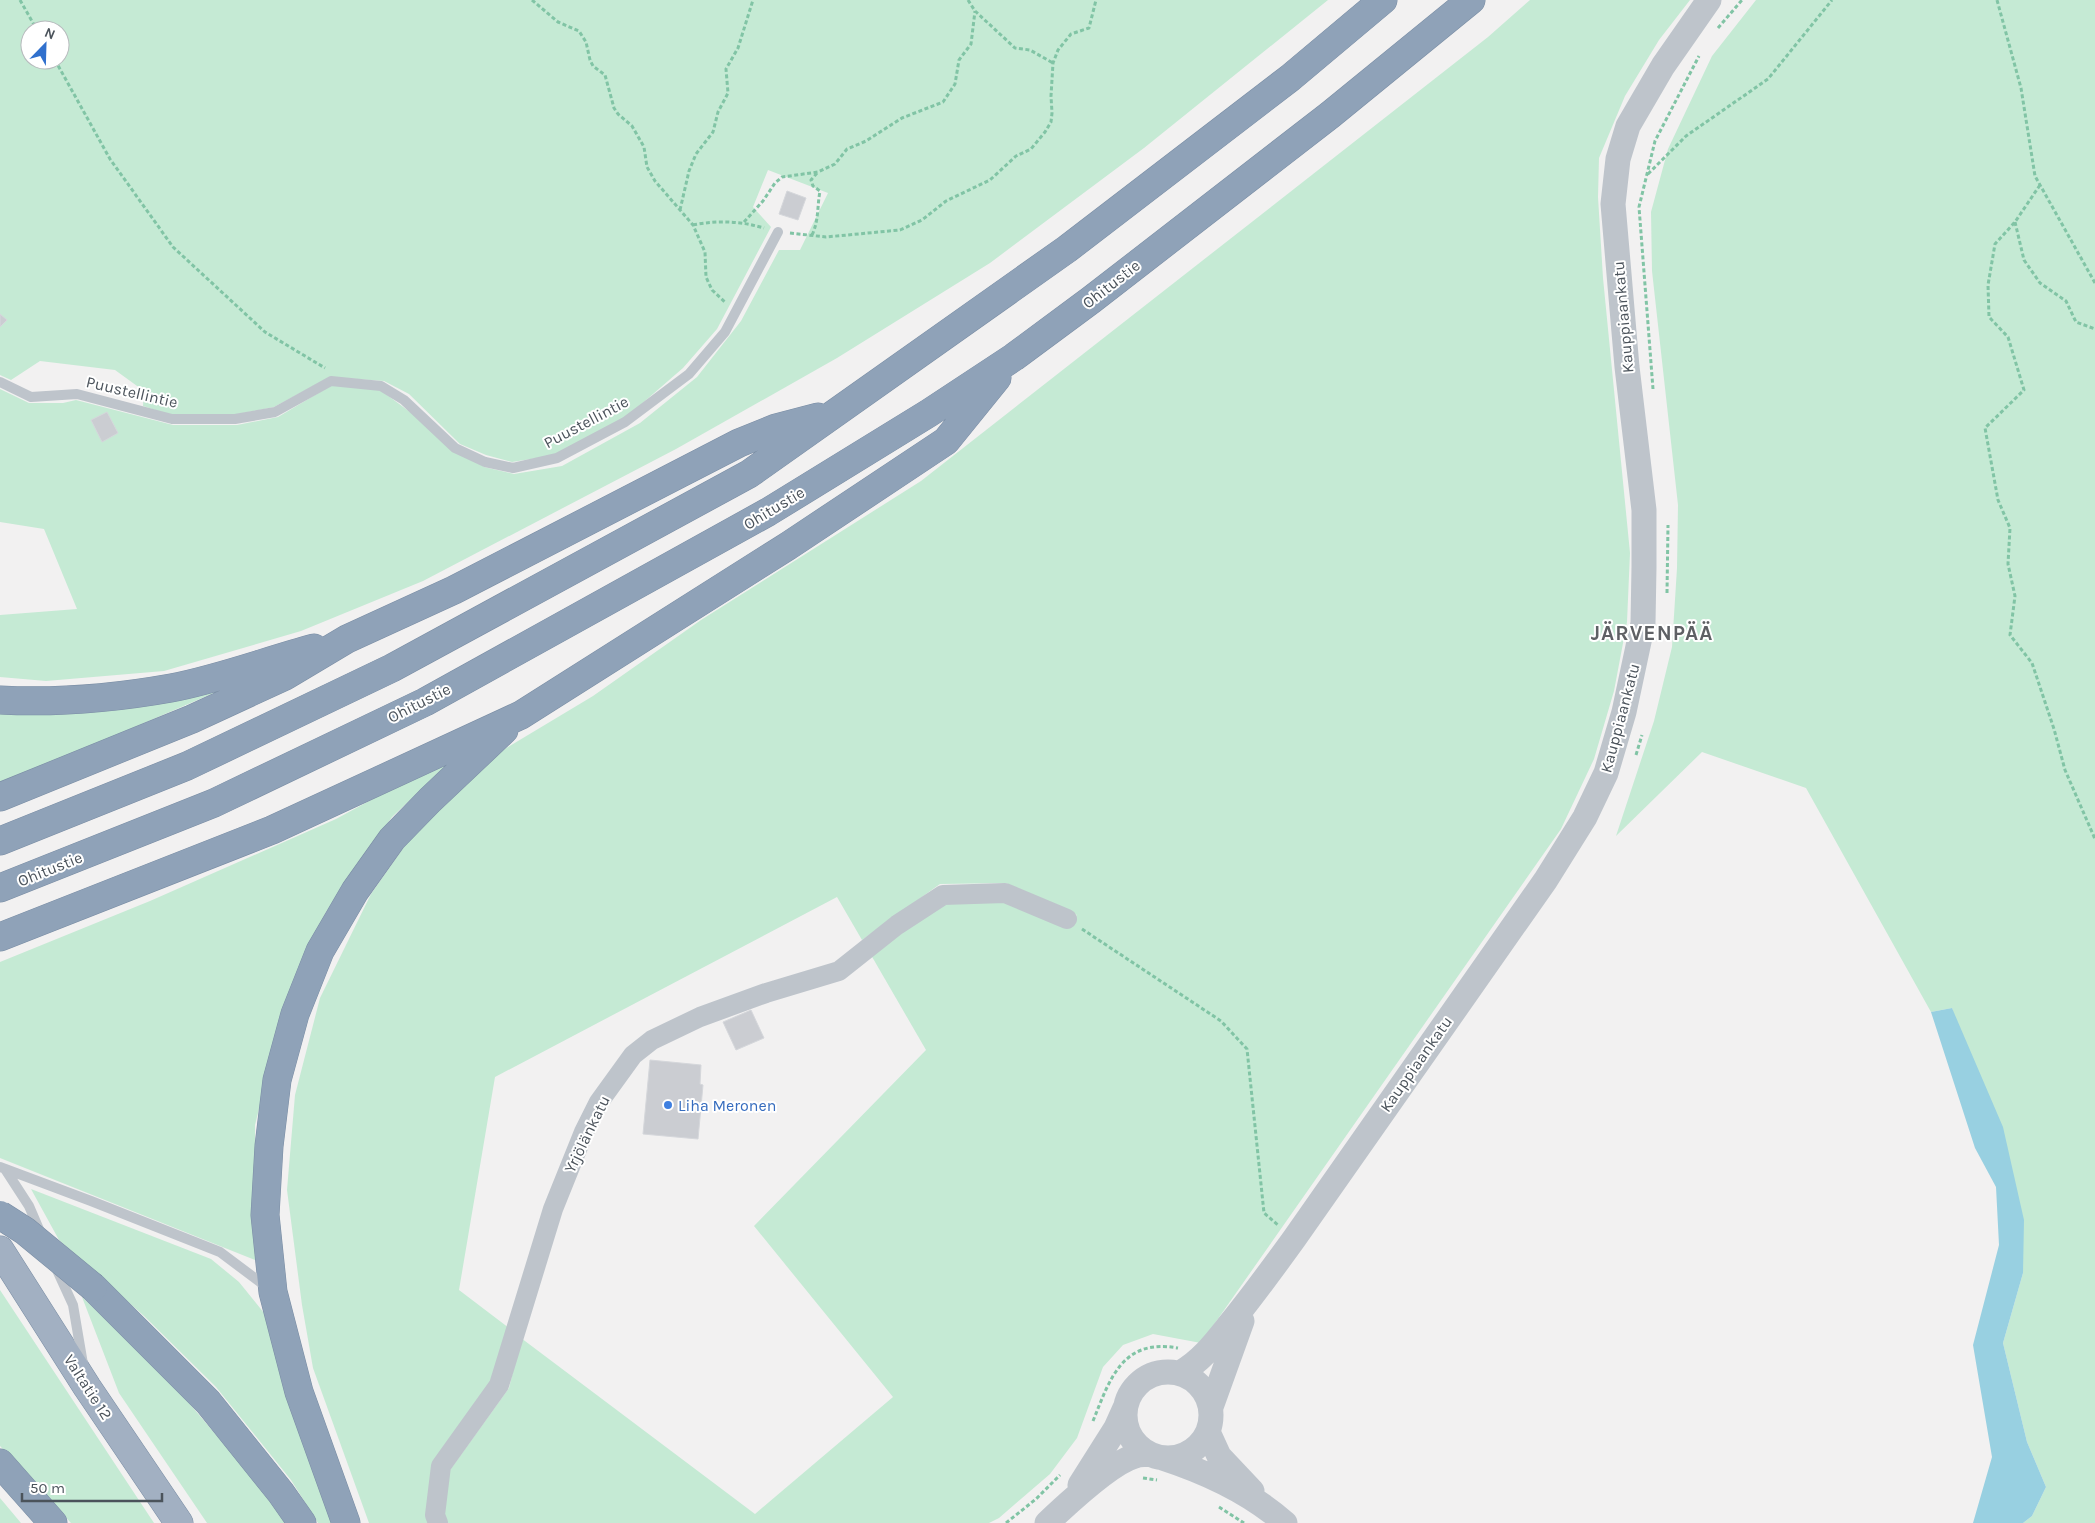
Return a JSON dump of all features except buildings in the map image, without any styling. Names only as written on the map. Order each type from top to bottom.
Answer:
[{"type":"highway","points":[[0,841],[187,766],[392,668],[749,474],[1067,249],[1290,78],[1383,0]]},
{"type":"highway","name":"Ohitustie","points":[[0,888],[214,804],[425,702],[768,512],[929,413],[1014,357],[1092,300],[1330,115],[1471,0]]},
{"type":"highway","points":[[0,937],[272,830],[521,714],[788,546],[946,440],[1014,357]]},
{"type":"highway","points":[[0,797],[192,719],[285,676],[347,639],[454,590],[739,443],[776,428],[835,412]]},
{"type":"highway","points":[[0,700],[37,702],[171,688],[347,639]]},
{"type":"highway","points":[[346,1523],[299,1392],[273,1292],[265,1215],[269,1146],[277,1080],[295,1014],[320,951],[355,891],[392,840],[430,800],[521,714]]},
{"type":"highway","points":[[0,1215],[25,1231],[93,1287],[208,1402],[281,1493],[302,1523]]},
{"type":"highway","name":"Valtatie 12","points":[[0,1250],[87,1387],[179,1523]]},
{"type":"highway","points":[[0,1463],[54,1523]]},
{"type":"street","name":"Kauppiaankatu","points":[[1180,1373],[1194,1365],[1204,1356],[1253,1296],[1294,1239],[1545,880],[1585,817],[1606,773],[1624,712],[1641,632],[1644,567],[1644,510],[1627,367],[1613,204],[1618,159],[1628,126],[1662,66],[1709,0]]},
{"type":"street","name":"Yrjölänkatu","points":[[438,1523],[435,1515],[441,1466],[499,1385],[560,1192],[584,1132],[599,1102],[633,1055],[652,1040],[700,1017],[766,993],[839,971],[896,925],[943,895],[1005,892],[1067,919]]},
{"type":"street","name":"Kauppiaankatu","points":[[1211,1406],[1235,1336],[1253,1296]]},
{"type":"street","points":[[1067,1504],[1108,1441],[1130,1394],[1139,1382],[1151,1374],[1166,1371],[1180,1373],[1191,1378],[1200,1386],[1211,1406],[1211,1419],[1208,1432],[1200,1444],[1190,1452],[1160,1465]]},
{"type":"street","points":[[1125,1408],[1125,1422],[1130,1436],[1160,1465]]},
{"type":"street","points":[[1208,1432],[1219,1456],[1276,1515]]},
{"type":"street","points":[[1047,1523],[1067,1504],[1114,1467],[1136,1455],[1160,1465],[1184,1464],[1276,1515]]},
{"type":"lane","name":"Puustellintie","points":[[0,382],[31,397],[77,394],[172,419],[235,419],[275,412],[331,381],[381,386],[404,400],[455,448],[485,462],[513,468],[557,458],[625,422],[689,374],[725,332],[778,232]]},
{"type":"lane","points":[[3,1168],[220,1252],[273,1292]]},
{"type":"lane","points":[[3,1168],[29,1206],[73,1305],[87,1387]]},
{"type":"path","points":[[20,0],[31,20]]},
{"type":"path","points":[[532,0],[558,22],[579,31],[586,42],[593,66],[605,75],[614,108],[632,126],[644,147],[646,167],[655,181],[693,225],[705,252],[706,277],[712,290],[722,302],[738,309]]},
{"type":"path","points":[[680,211],[688,171],[696,154],[713,132],[718,112],[728,93],[726,69],[738,48],[753,0]]},
{"type":"path","points":[[968,0],[975,11],[1015,48],[1030,50],[1053,63]]},
{"type":"path","points":[[693,225],[744,222],[778,232],[826,237],[900,230],[922,220],[946,201],[990,180],[1016,156],[1031,149],[1051,122],[1053,63],[1058,50],[1071,34],[1089,28],[1096,0]]},
{"type":"path","points":[[1718,29],[1742,0]]},
{"type":"path","points":[[1647,174],[1686,136],[1768,79],[1832,0]]},
{"type":"path","points":[[1998,0],[2021,88],[2035,176],[2095,283]]},
{"type":"path","points":[[744,222],[782,177],[818,172],[835,164],[846,149],[866,141],[902,118],[943,102],[955,84],[959,60],[971,44],[975,11]]},
{"type":"path","points":[[1654,393],[1639,208],[1655,142],[1702,50]]},
{"type":"path","points":[[61,70],[110,158],[173,247],[265,332],[348,382]]},
{"type":"path","points":[[812,235],[818,222],[816,208],[820,191],[813,186],[811,180],[818,172]]},
{"type":"path","points":[[2040,185],[2015,222],[1996,244],[1988,285],[1989,317],[2008,338],[2024,390],[1985,428],[1998,500],[2010,528],[2008,564],[2015,596],[2010,635],[2032,663],[2065,770],[2095,839]]},
{"type":"path","points":[[2015,222],[2024,260],[2040,284],[2066,301],[2076,322],[2095,329]]},
{"type":"path","points":[[1667,598],[1668,524]]},
{"type":"path","points":[[1632,763],[1643,728]]},
{"type":"path","points":[[1067,919],[1221,1021],[1247,1049],[1264,1213],[1294,1239]]},
{"type":"path","points":[[1114,1467],[1128,1474],[1160,1465]]},
{"type":"path","points":[[1211,1503],[1244,1523]]},
{"type":"green space","points":[[0,0],[1328,0],[1144,148],[990,263],[837,358],[676,449],[423,581],[301,631],[164,671],[46,681],[0,677],[0,615],[77,609],[44,529],[0,522],[0,389],[29,403],[63,403],[76,400],[173,425],[237,425],[278,417],[332,385],[379,389],[484,467],[514,474],[562,466],[640,423],[697,377],[741,321],[779,250],[800,250],[828,193],[768,170],[753,207],[771,227],[717,329],[683,368],[623,420],[556,455],[512,462],[486,455],[460,444],[409,394],[384,381],[330,377],[274,407],[233,415],[171,415],[143,406],[144,391],[115,370],[40,361],[11,380],[0,375]]},
{"type":"green space","points":[[1530,0],[1690,0],[1659,40],[1625,96],[1599,158],[1598,197],[1603,278],[1630,553],[1627,622],[1614,691],[1594,759],[1561,829],[1201,1343],[1153,1334],[1123,1345],[1103,1367],[1077,1438],[1050,1474],[999,1518],[989,1523],[447,1523],[443,1513],[450,1470],[509,1388],[521,1338],[755,1514],[893,1397],[754,1226],[926,1050],[871,955],[943,902],[1004,900],[1064,927],[1077,915],[1006,883],[940,884],[862,940],[837,897],[495,1077],[459,1290],[509,1328],[492,1384],[433,1462],[430,1523],[369,1523],[313,1368],[302,1305],[287,1190],[295,1095],[320,998],[371,894],[415,831],[503,750],[593,696],[701,620],[921,481],[1488,37]]},
{"type":"green space","points":[[1756,0],[2095,0],[2095,1523],[2023,1523],[2032,1516],[2046,1487],[2027,1442],[2003,1343],[2023,1273],[1952,1008],[1931,1012],[1806,788],[1702,752],[1616,836],[1654,721],[1672,647],[1677,568],[1678,505],[1652,271],[1651,212],[1668,149],[1712,56]]},
{"type":"green space","points":[[251,677],[35,770],[0,784],[0,708]]},
{"type":"green space","points":[[463,750],[392,817],[326,912],[284,1009],[255,1125],[255,1260],[0,1158],[0,962],[150,901],[336,819]]},
{"type":"green space","points":[[31,1189],[211,1259],[239,1282],[264,1313],[334,1523],[318,1523],[291,1480],[216,1387],[144,1316],[59,1240]]},
{"type":"green space","points":[[0,1290],[154,1523],[71,1523],[0,1446]]},
{"type":"green space","points":[[82,1297],[166,1376],[291,1523],[207,1523],[119,1393]]},
{"type":"green space","points":[[0,1498],[21,1523],[0,1523]]},
{"type":"water","points":[[1952,1008],[2003,1127],[2024,1220],[2023,1273],[2003,1343],[2027,1442],[2046,1487],[2032,1516],[2023,1523],[1973,1523],[1992,1457],[1973,1345],[1999,1245],[1996,1187],[1975,1148],[1931,1012]]},
{"type":"place","name":"Liha Meronen","points":[[668,1105]]},
{"type":"district","name":"JÄRVENPÄÄ","points":[[1652,633]]}]
